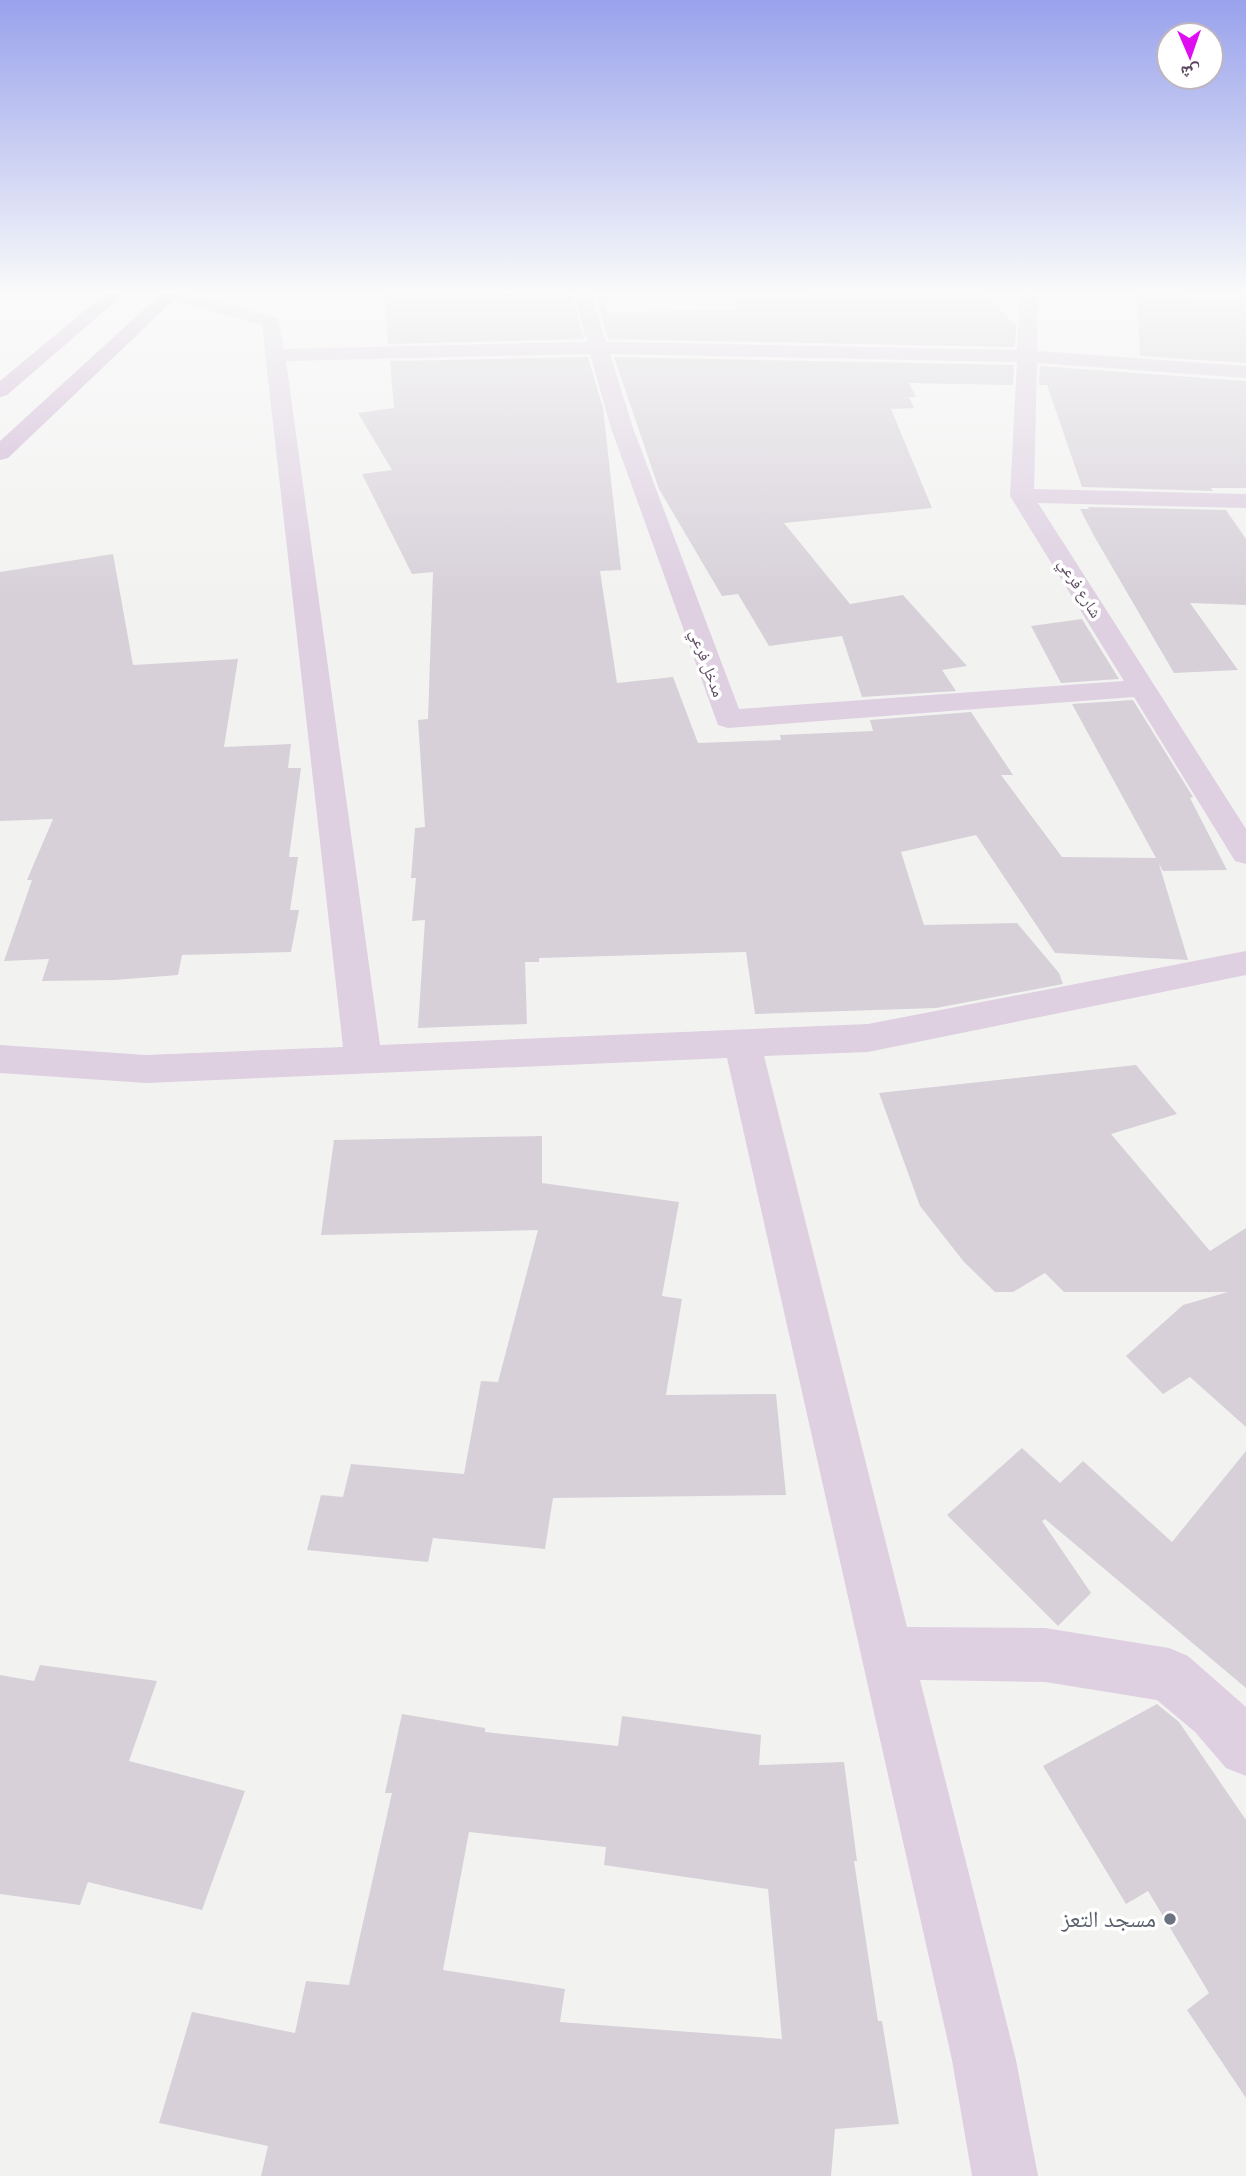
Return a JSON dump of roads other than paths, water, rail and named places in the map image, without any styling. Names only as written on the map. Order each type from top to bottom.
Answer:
[{"type":"main road","points":[[0,453],[64,394]]},
{"type":"street","points":[[280,394],[363,1060]]},
{"type":"street","name":"مدخل فرعي","points":[[612,394],[728,719],[1142,688]]},
{"type":"street","points":[[1026,394],[1022,496],[1246,501]]},
{"type":"street","name":"شارع فرعي","points":[[1022,496],[1246,854]]},
{"type":"street","points":[[0,1059],[146,1069],[868,1038],[1246,963]]},
{"type":"street","points":[[742,1043],[985,2060],[1005,2176]]},
{"type":"street","points":[[888,1653],[1045,1655],[1169,1675],[1214,1713],[1246,1748]]},
{"type":"place","name":"مسجد التعز","points":[[1170,1919]]}]
